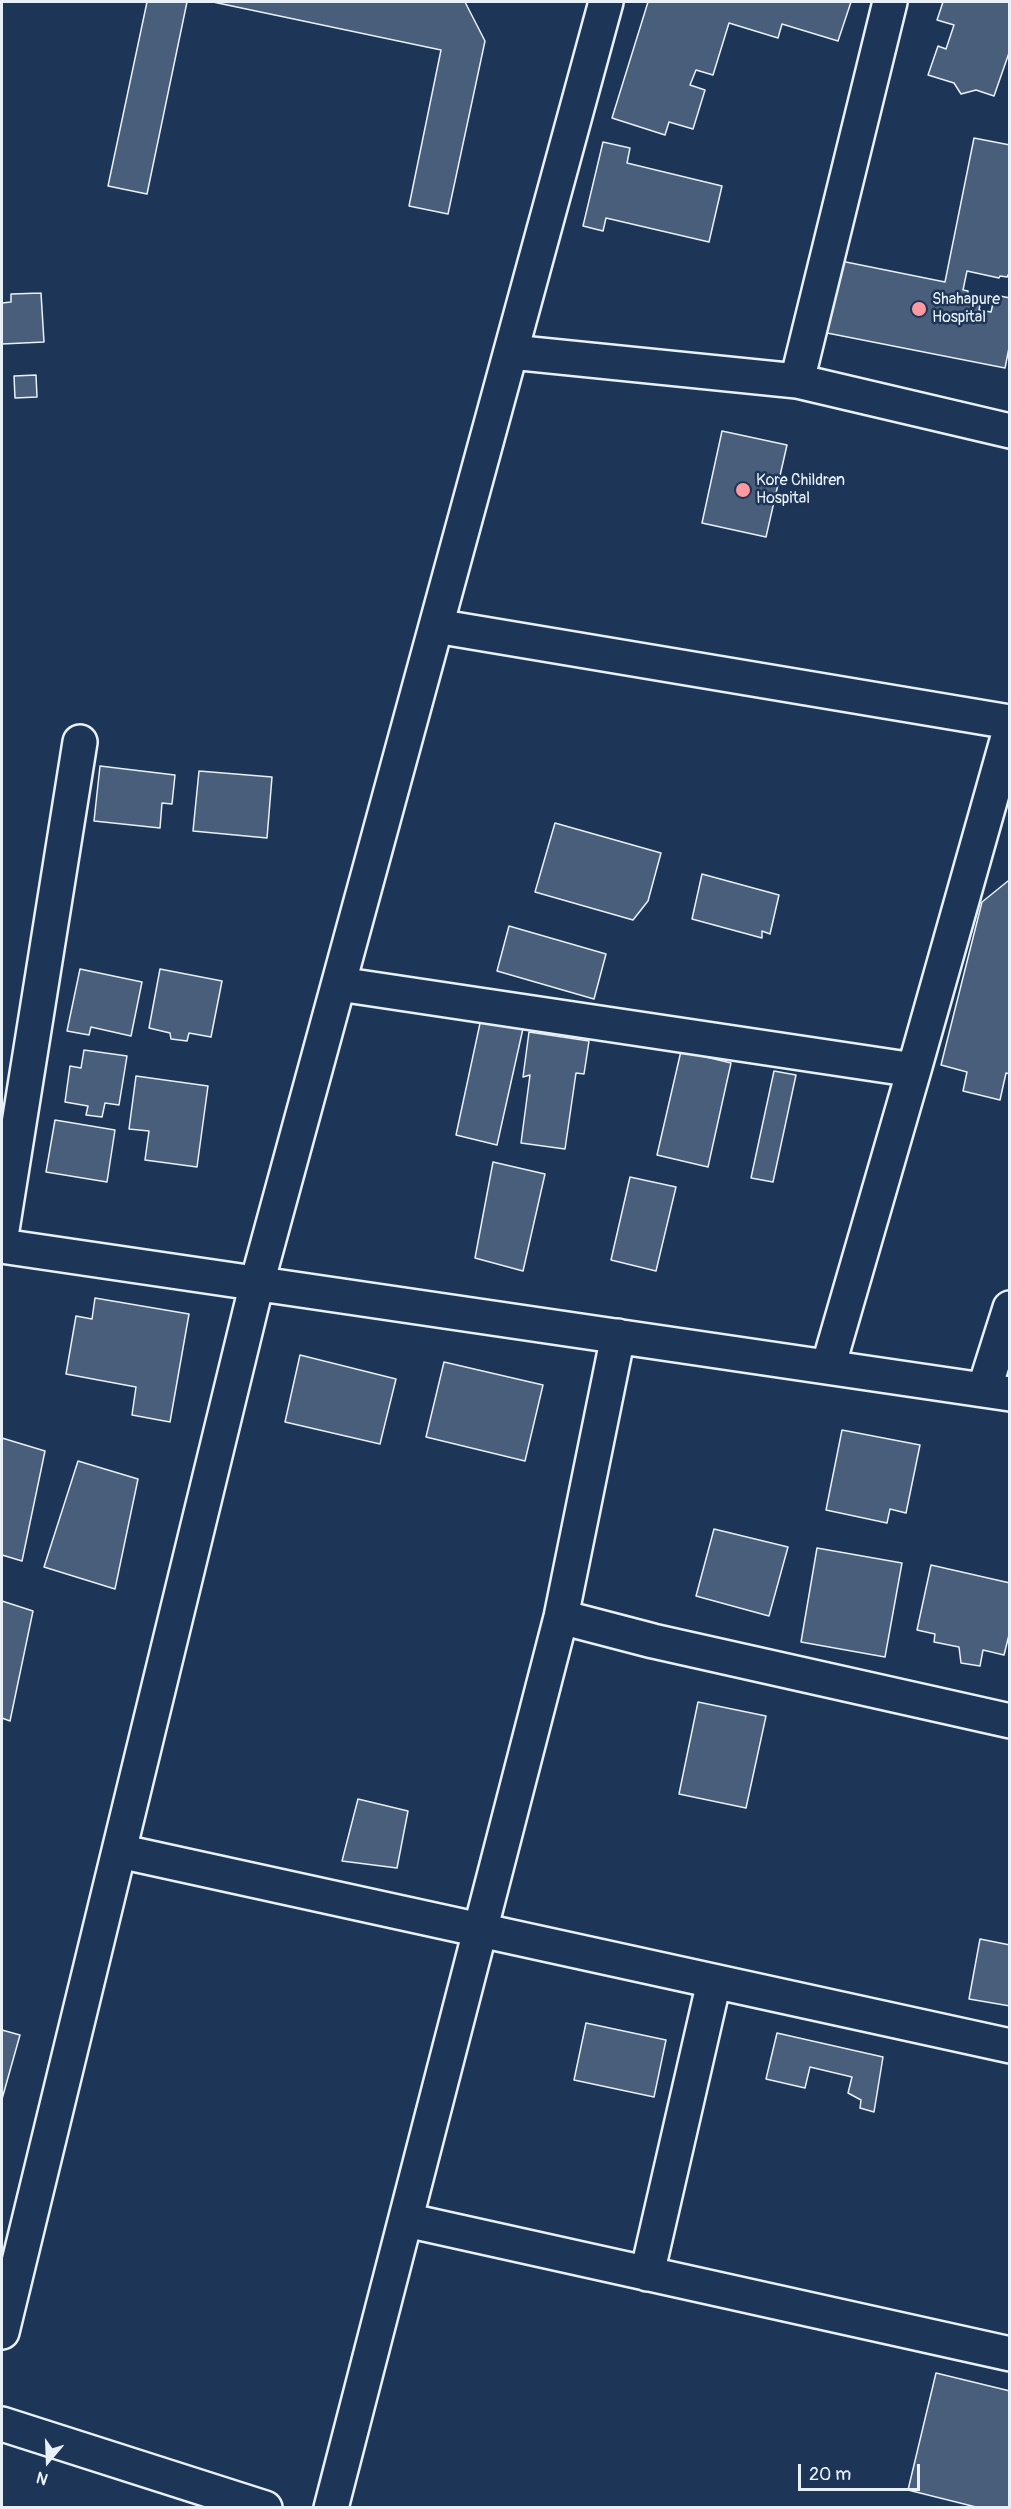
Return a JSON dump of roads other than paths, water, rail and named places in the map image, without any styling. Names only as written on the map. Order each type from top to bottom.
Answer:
[{"type":"street","points":[[2,2332],[257,1283],[606,2]]},
{"type":"street","points":[[797,381],[890,2]]},
{"type":"street","points":[[511,352],[797,381],[1010,431]]},
{"type":"street","points":[[436,626],[1010,722]]},
{"type":"street","points":[[828,1367],[1010,730]]},
{"type":"street","points":[[2,1230],[80,742]]},
{"type":"street","points":[[339,984],[914,1071]]},
{"type":"street","points":[[2,1246],[997,1392],[1010,1308]]},
{"type":"street","points":[[331,2508],[561,1617],[618,1336]]},
{"type":"street","points":[[561,1617],[653,1641],[1010,1720]]},
{"type":"street","points":[[119,1851],[1010,2046]]},
{"type":"street","points":[[647,2274],[714,1982]]},
{"type":"street","points":[[406,2220],[1010,2354]]},
{"type":"street","points":[[2,2424],[266,2508]]},
{"type":"place","name":"Shahapure Hospital","points":[[919,309]]},
{"type":"place","name":"Kore Children Hospital","points":[[743,490]]}]
